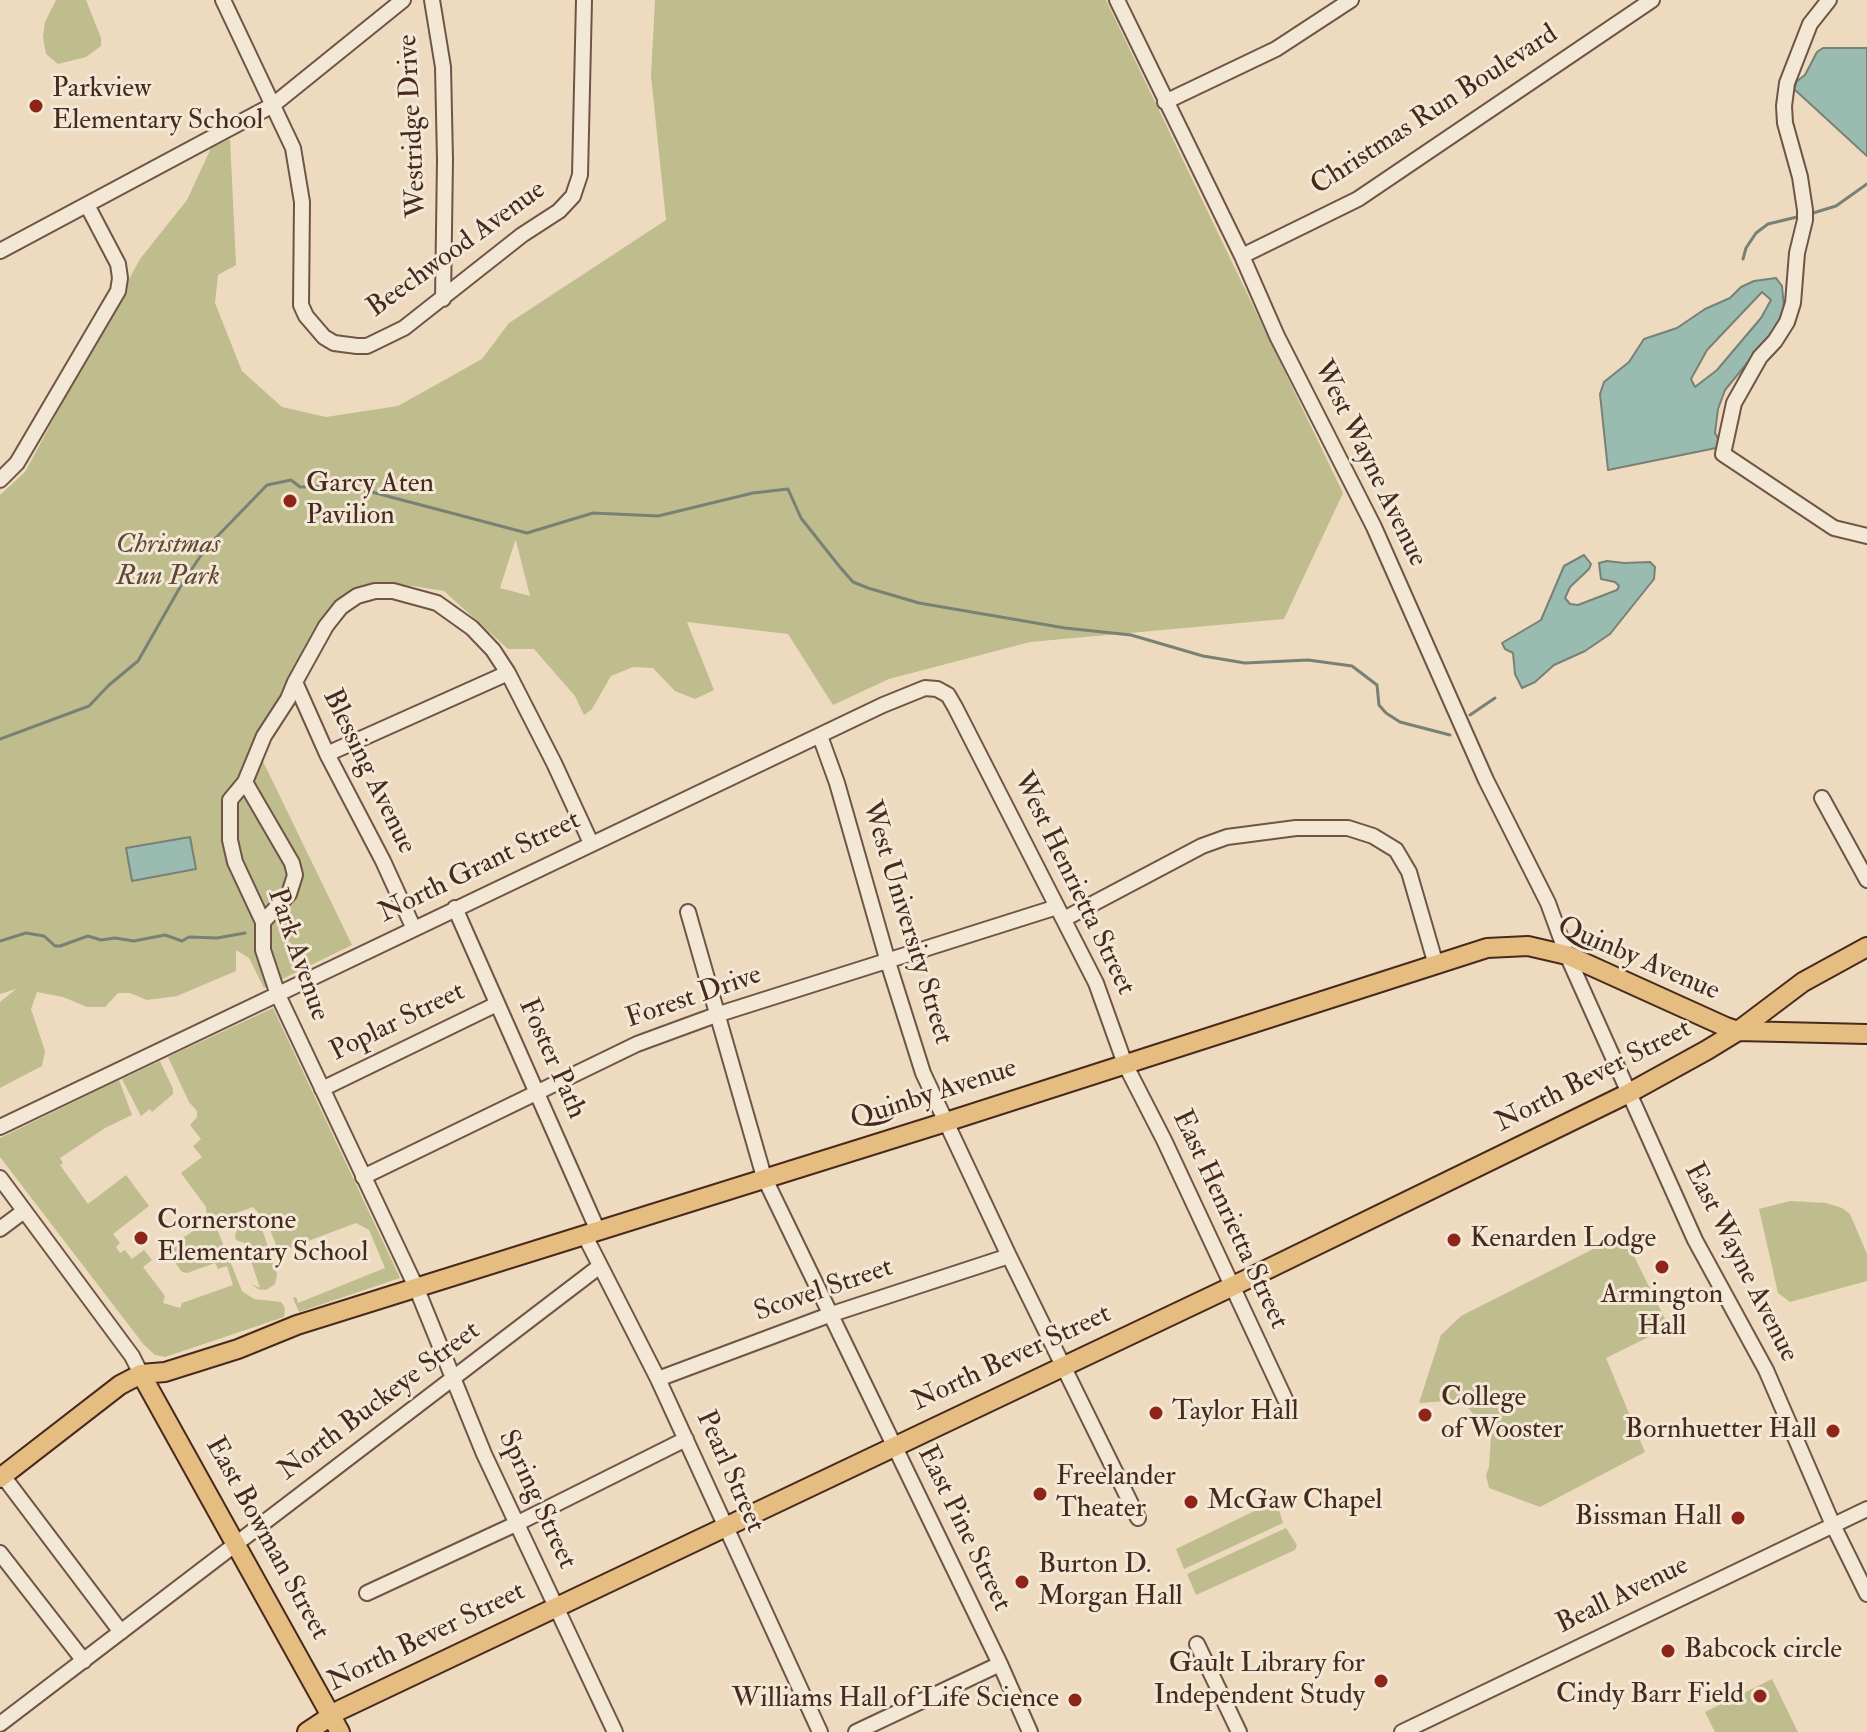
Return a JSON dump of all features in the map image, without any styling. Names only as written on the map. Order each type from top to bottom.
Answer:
[{"type":"main road","name":"Quinby Avenue","points":[[141,1374],[165,1372],[238,1349],[286,1329],[416,1287],[946,1122],[1479,950],[1528,946],[1567,955],[1738,1031]]},
{"type":"main road","name":"North Bever Street","points":[[307,1732],[335,1724],[557,1607],[1231,1287],[1629,1093],[1738,1031],[1803,982],[1867,947]]},
{"type":"main road","points":[[1738,1031],[1867,1034]]},
{"type":"main road","points":[[2,1477],[120,1385],[141,1374]]},
{"type":"main road","name":"East Bowman Street","points":[[141,1374],[241,1541],[335,1724]]},
{"type":"street","name":"Beechwood Avenue","points":[[223,0],[293,148],[302,202],[301,305],[324,337],[334,343],[367,346],[404,328],[522,235],[559,211],[573,196],[580,175],[584,0]]},
{"type":"street","points":[[0,251],[273,105],[403,0]]},
{"type":"street","name":"Westridge Drive","points":[[432,0],[443,67],[443,299]]},
{"type":"street","name":"West Wayne Avenue","points":[[1117,0],[1242,256],[1277,336],[1374,527],[1486,780],[1548,903],[1567,955]]},
{"type":"street","points":[[1165,102],[1276,49],[1351,0]]},
{"type":"street","name":"Christmas Run Boulevard","points":[[1242,256],[1358,199],[1652,0]]},
{"type":"street","points":[[1829,0],[1810,24],[1787,83],[1785,123],[1800,177],[1805,210],[1797,253],[1797,278],[1787,322],[1760,357],[1734,403],[1723,454],[1834,528],[1867,536]]},
{"type":"street","points":[[0,480],[17,463],[118,291],[118,264],[87,205]]},
{"type":"street","name":"Park Avenue","points":[[416,1287],[278,995],[263,950],[263,922],[243,882],[230,840],[230,800],[245,782],[264,736],[281,711],[326,626],[341,607],[357,596],[375,591],[409,593],[437,603],[472,628],[493,650],[508,673],[591,843]]},
{"type":"street","points":[[327,754],[508,673]]},
{"type":"street","name":"Blessing Avenue","points":[[295,682],[327,754],[383,861],[414,929]]},
{"type":"street","name":"North Grant Street","points":[[0,1127],[591,843],[925,688],[937,689],[948,695],[967,730]]},
{"type":"street","points":[[281,711],[309,713]]},
{"type":"street","name":"West Henrietta Street","points":[[967,730],[1096,983],[1125,1064]]},
{"type":"street","name":"West University Street","points":[[820,736],[837,783],[923,1073],[1138,1518]]},
{"type":"street","points":[[245,782],[292,863],[295,875],[289,894],[263,922]]},
{"type":"street","points":[[1822,798],[1867,880]]},
{"type":"street","name":"Forest Drive","points":[[363,1177],[637,1044],[716,1015],[1061,913],[1227,837],[1296,828],[1348,828],[1373,836],[1396,850],[1409,872],[1436,965]]},
{"type":"street","name":"Foster Path","points":[[455,908],[537,1091],[591,1234]]},
{"type":"street","name":"East Pine Street","points":[[688,912],[764,1177],[1030,1732]]},
{"type":"street","name":"East Wayne Avenue","points":[[1567,955],[1695,1240],[1766,1370],[1833,1525],[1867,1594]]},
{"type":"street","name":"Poplar Street","points":[[322,1089],[497,1004]]},
{"type":"street","name":"East Henrietta Street","points":[[1125,1064],[1164,1140],[1285,1399]]},
{"type":"street","points":[[0,1178],[132,1356],[141,1374]]},
{"type":"street","points":[[0,1229],[24,1211]]},
{"type":"street","name":"Pearl Street","points":[[591,1234],[600,1266],[658,1379],[820,1732]]},
{"type":"street","name":"Scovel Street","points":[[658,1379],[829,1315],[1009,1256]]},
{"type":"street","name":"North Buckeye Street","points":[[0,1724],[600,1266]]},
{"type":"street","name":"Spring Street","points":[[416,1287],[484,1454],[615,1732]]},
{"type":"street","points":[[367,1593],[518,1523],[686,1439]]},
{"type":"street","points":[[2,1477],[121,1632]]},
{"type":"street","name":"Beall Avenue","points":[[1402,1732],[1867,1509]]},
{"type":"street","points":[[0,1553],[84,1661]]},
{"type":"street","points":[[1197,1644],[1239,1732]]},
{"type":"street","points":[[856,1732],[1000,1664]]},
{"type":"green space","points":[[56,0],[86,0],[101,38],[101,46],[86,57],[58,64],[46,54],[43,37],[45,22]]},
{"type":"green space","name":"Christmas Run Park","points":[[655,0],[1106,0],[1343,493],[1284,619],[1030,642],[889,679],[833,705],[788,634],[687,622],[714,690],[695,699],[675,691],[653,668],[633,667],[611,676],[592,709],[584,715],[575,696],[534,649],[508,649],[444,591],[377,585],[355,589],[345,597],[256,747],[352,945],[264,988],[249,958],[236,950],[236,971],[177,996],[147,1000],[130,993],[118,993],[105,1007],[87,1007],[63,997],[37,992],[31,1009],[45,1051],[42,1066],[0,1088],[0,1002],[16,989],[0,994],[0,495],[25,472],[140,259],[187,200],[211,148],[230,139],[236,265],[218,275],[215,303],[242,371],[282,407],[326,417],[398,406],[482,359],[509,323],[666,220],[651,76]],"holes":[[[516,541],[530,596],[500,588]]]},
{"type":"green space","points":[[273,1008],[400,1278],[299,1312],[293,1298],[296,1297],[298,1303],[385,1268],[369,1230],[356,1223],[284,1250],[284,1258],[267,1222],[253,1207],[217,1220],[217,1223],[207,1223],[206,1207],[181,1173],[202,1157],[193,1146],[201,1139],[190,1125],[197,1117],[197,1111],[189,1102],[168,1057]]},
{"type":"green space","points":[[160,1061],[173,1094],[152,1112],[150,1109],[141,1116],[122,1079]]},
{"type":"green space","points":[[119,1080],[132,1115],[105,1128],[60,1158],[63,1163],[60,1165],[88,1204],[126,1175],[149,1206],[113,1234],[120,1243],[116,1247],[120,1253],[125,1250],[132,1259],[144,1250],[152,1260],[143,1267],[165,1296],[163,1303],[180,1308],[182,1303],[233,1285],[227,1266],[218,1269],[215,1263],[182,1272],[165,1249],[195,1230],[217,1229],[242,1291],[254,1299],[281,1302],[285,1308],[284,1317],[165,1357],[155,1355],[144,1345],[0,1157],[0,1138]]},
{"type":"green space","points":[[1790,1201],[1826,1203],[1850,1214],[1867,1254],[1867,1281],[1790,1302],[1778,1293],[1759,1209]]},
{"type":"green space","points":[[247,1220],[254,1222],[263,1232],[277,1274],[275,1284],[266,1290],[258,1289],[251,1284],[260,1288],[245,1243],[236,1240],[238,1226]]},
{"type":"green space","points":[[1623,1234],[1669,1327],[1606,1358],[1645,1452],[1540,1507],[1489,1488],[1486,1475],[1491,1436],[1478,1419],[1461,1400],[1419,1403],[1441,1335],[1461,1316]]},
{"type":"green space","points":[[1273,1502],[1277,1504],[1283,1523],[1184,1569],[1176,1549]]},
{"type":"green space","points":[[1286,1528],[1297,1545],[1295,1550],[1196,1595],[1187,1574]]},
{"type":"green space","name":"Cindy Barr Field","points":[[1772,1679],[1798,1732],[1715,1732],[1705,1712]]},
{"type":"water","points":[[1823,48],[1867,48],[1867,156],[1794,89],[1817,52]]},
{"type":"water","points":[[1776,278],[1782,286],[1784,307],[1776,328],[1725,390],[1718,409],[1715,433],[1720,442],[1716,448],[1608,470],[1600,394],[1604,382],[1629,362],[1644,339],[1677,328],[1754,281]],"holes":[[[1762,292],[1771,300],[1761,318],[1717,370],[1695,387],[1691,379],[1707,350]]]},
{"type":"water","points":[[1584,555],[1591,564],[1570,587],[1565,598],[1570,604],[1578,605],[1617,590],[1619,586],[1615,582],[1601,579],[1599,563],[1650,562],[1655,567],[1654,579],[1610,634],[1585,651],[1554,665],[1535,682],[1522,688],[1515,674],[1513,653],[1505,649],[1502,643],[1541,620],[1564,566]]},
{"type":"water","points":[[190,837],[196,869],[132,881],[126,848]]},
{"type":"waterway","points":[[1813,213],[1836,206],[1867,184]]},
{"type":"waterway","points":[[1743,259],[1756,233],[1768,224],[1797,217]]},
{"type":"waterway","points":[[0,739],[89,706],[138,661],[206,548],[267,485],[291,480],[300,487],[344,486],[368,491],[527,533],[593,513],[658,516],[753,493],[788,489],[801,518],[839,566],[853,582],[868,588],[919,603],[1065,628],[1131,635],[1203,656],[1245,663],[1308,660],[1352,666],[1377,685],[1379,705],[1386,713],[1400,722],[1450,735]]},
{"type":"waterway","points":[[1470,715],[1495,698]]},
{"type":"waterway","points":[[0,941],[26,933],[44,936],[55,946],[88,936],[101,940],[115,938],[134,941],[165,935],[182,941],[189,937],[217,938],[245,933]]},
{"type":"place","name":"Parkview Elementary School","points":[[36,106]]},
{"type":"place","name":"Garcy Aten Pavilion","points":[[290,501]]},
{"type":"place","name":"Cornerstone Elementary School","points":[[141,1238]]},
{"type":"place","name":"Kenarden Lodge","points":[[1454,1240]]},
{"type":"place","name":"Armington Hall","points":[[1662,1267]]},
{"type":"place","name":"Taylor Hall","points":[[1156,1413]]},
{"type":"place","name":"College of Wooster","points":[[1425,1415]]},
{"type":"place","name":"Bornhuetter Hall","points":[[1833,1431]]},
{"type":"place","name":"Freelander Theater","points":[[1040,1494]]},
{"type":"place","name":"McGaw Chapel","points":[[1191,1502]]},
{"type":"place","name":"Bissman Hall","points":[[1738,1518]]},
{"type":"place","name":"Burton D. Morgan Hall","points":[[1022,1582]]},
{"type":"place","name":"Babcock circle","points":[[1668,1651]]},
{"type":"place","name":"Gault Library for Independent Study","points":[[1381,1681]]},
{"type":"place","name":"Cindy Barr Field","points":[[1760,1696]]},
{"type":"place","name":"Williams Hall of Life Science","points":[[1075,1700]]}]
